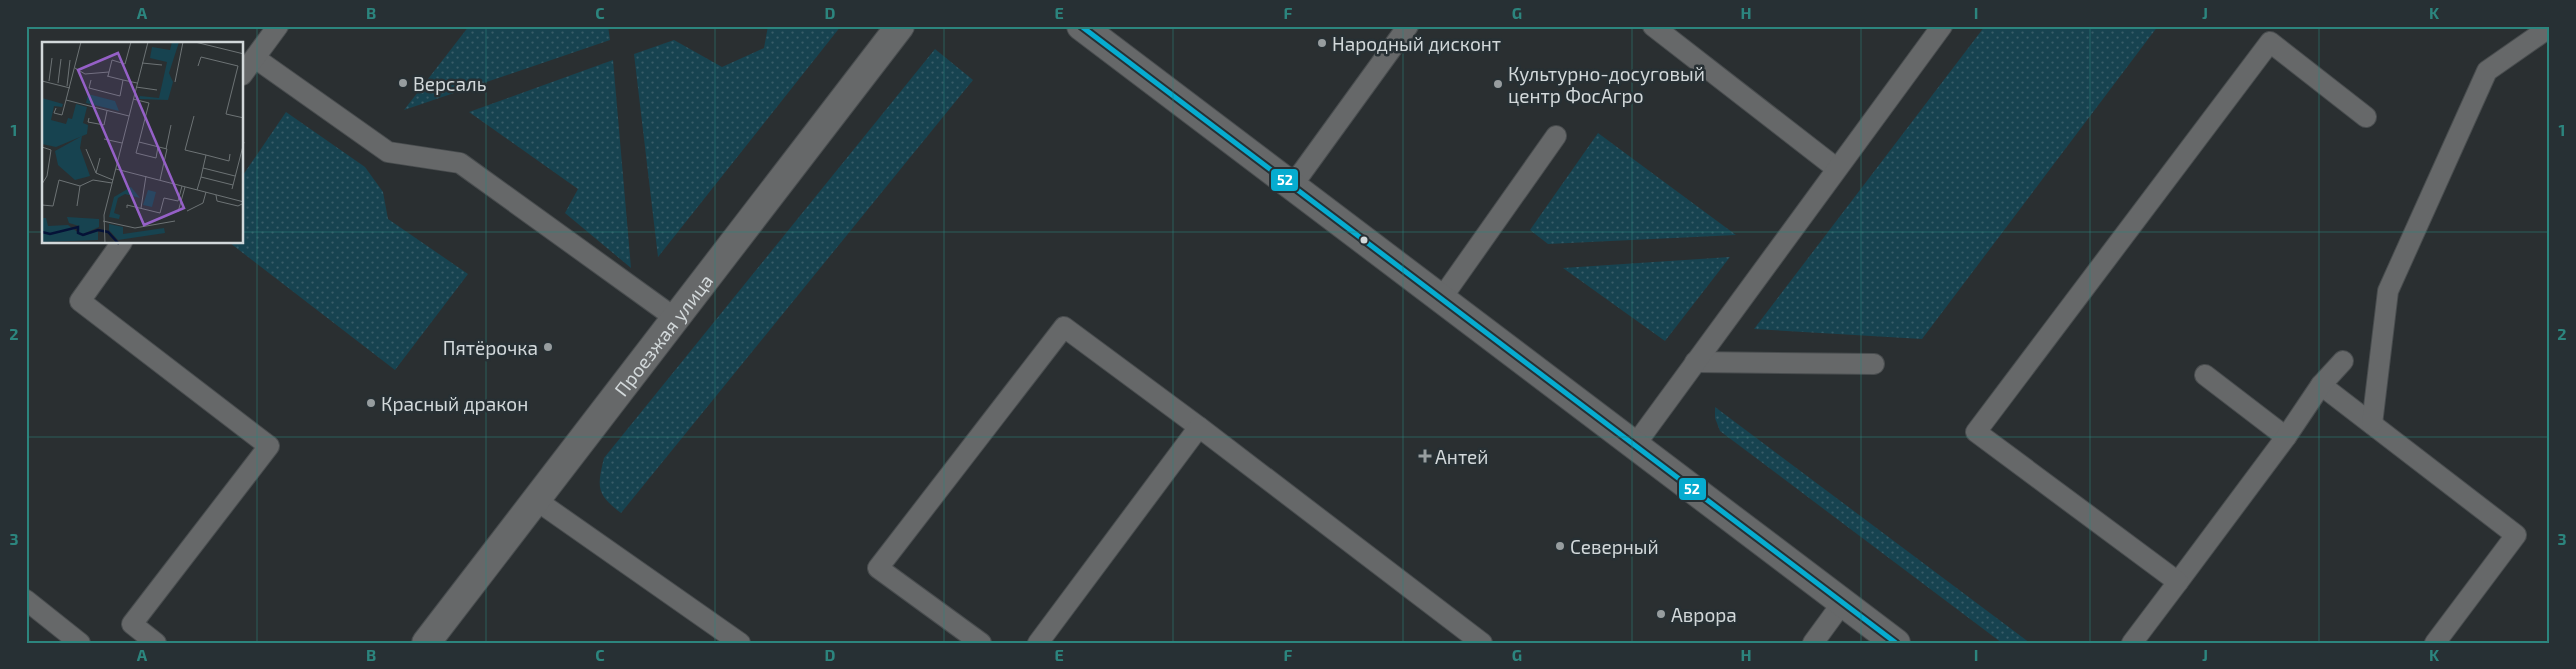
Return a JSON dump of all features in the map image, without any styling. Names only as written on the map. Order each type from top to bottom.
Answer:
[{"type":"street","name":"Проезжая улица","points":[[426,643],[900,26]]},
{"type":"street","points":[[1081,26],[1896,643]]},
{"type":"lane","points":[[244,72],[278,26]]},
{"type":"lane","points":[[1292,186],[1408,26]]},
{"type":"lane","points":[[1653,26],[1836,168]]},
{"type":"lane","points":[[1635,445],[1836,168],[1942,26]]},
{"type":"lane","points":[[2372,424],[2388,290],[2487,71],[2550,27]]},
{"type":"lane","points":[[2178,582],[1976,432],[2270,42],[2366,117]]},
{"type":"lane","points":[[255,58],[388,152],[460,163],[675,318]]},
{"type":"lane","points":[[1441,298],[1556,136]]},
{"type":"lane","points":[[121,244],[80,301],[269,446],[132,624],[156,643]]},
{"type":"lane","points":[[981,643],[878,568],[1064,327],[1199,427],[1482,643]]},
{"type":"lane","points":[[2132,643],[2286,437],[2321,385],[2343,361]]},
{"type":"lane","points":[[1695,362],[1874,364]]},
{"type":"lane","points":[[2205,375],[2286,437]]},
{"type":"lane","points":[[2321,385],[2516,535],[2435,643]]},
{"type":"lane","points":[[1038,643],[1199,427]]},
{"type":"lane","points":[[536,500],[740,643]]},
{"type":"lane","points":[[26,600],[80,643]]},
{"type":"lane","points":[[1813,643],[1843,602]]},
{"type":"shaded area","points":[[469,26],[608,26],[610,40],[404,110]]},
{"type":"shaded area","points":[[768,26],[841,26],[658,257],[634,54],[674,40],[722,67],[764,48]]},
{"type":"shaded area","points":[[1985,26],[2158,26],[1922,339],[1754,329]]},
{"type":"shaded area","points":[[935,49],[973,80],[621,513],[607,500],[600,489],[600,476],[604,458]]},
{"type":"shaded area","points":[[613,60],[631,268],[565,213],[578,189],[469,112]]},
{"type":"shaded area","points":[[286,112],[365,167],[383,192],[388,219],[468,274],[395,370],[231,244],[244,244],[244,174]]},
{"type":"shaded area","points":[[1598,133],[1736,235],[1548,244],[1530,230]]},
{"type":"shaded area","points":[[1730,257],[1665,341],[1563,268]]},
{"type":"shaded area","points":[[1715,407],[2030,643],[2002,643],[1720,431],[1715,418]]},
{"type":"transit line","name":"52","points":[[1081,26],[1896,643]]},
{"type":"place","name":"Народный дисконт","points":[[1322,43]]},
{"type":"place","name":"Версаль","points":[[403,83]]},
{"type":"place","name":"Культурно-досуговый центр ФосАгро","points":[[1498,84]]},
{"type":"place","name":"Пятёрочка","points":[[548,347]]},
{"type":"place","name":"Красный дракон","points":[[371,403]]},
{"type":"place","name":"Антей","points":[[1425,456]]},
{"type":"place","name":"Северный","points":[[1560,546]]},
{"type":"place","name":"Аврора","points":[[1661,614]]}]
